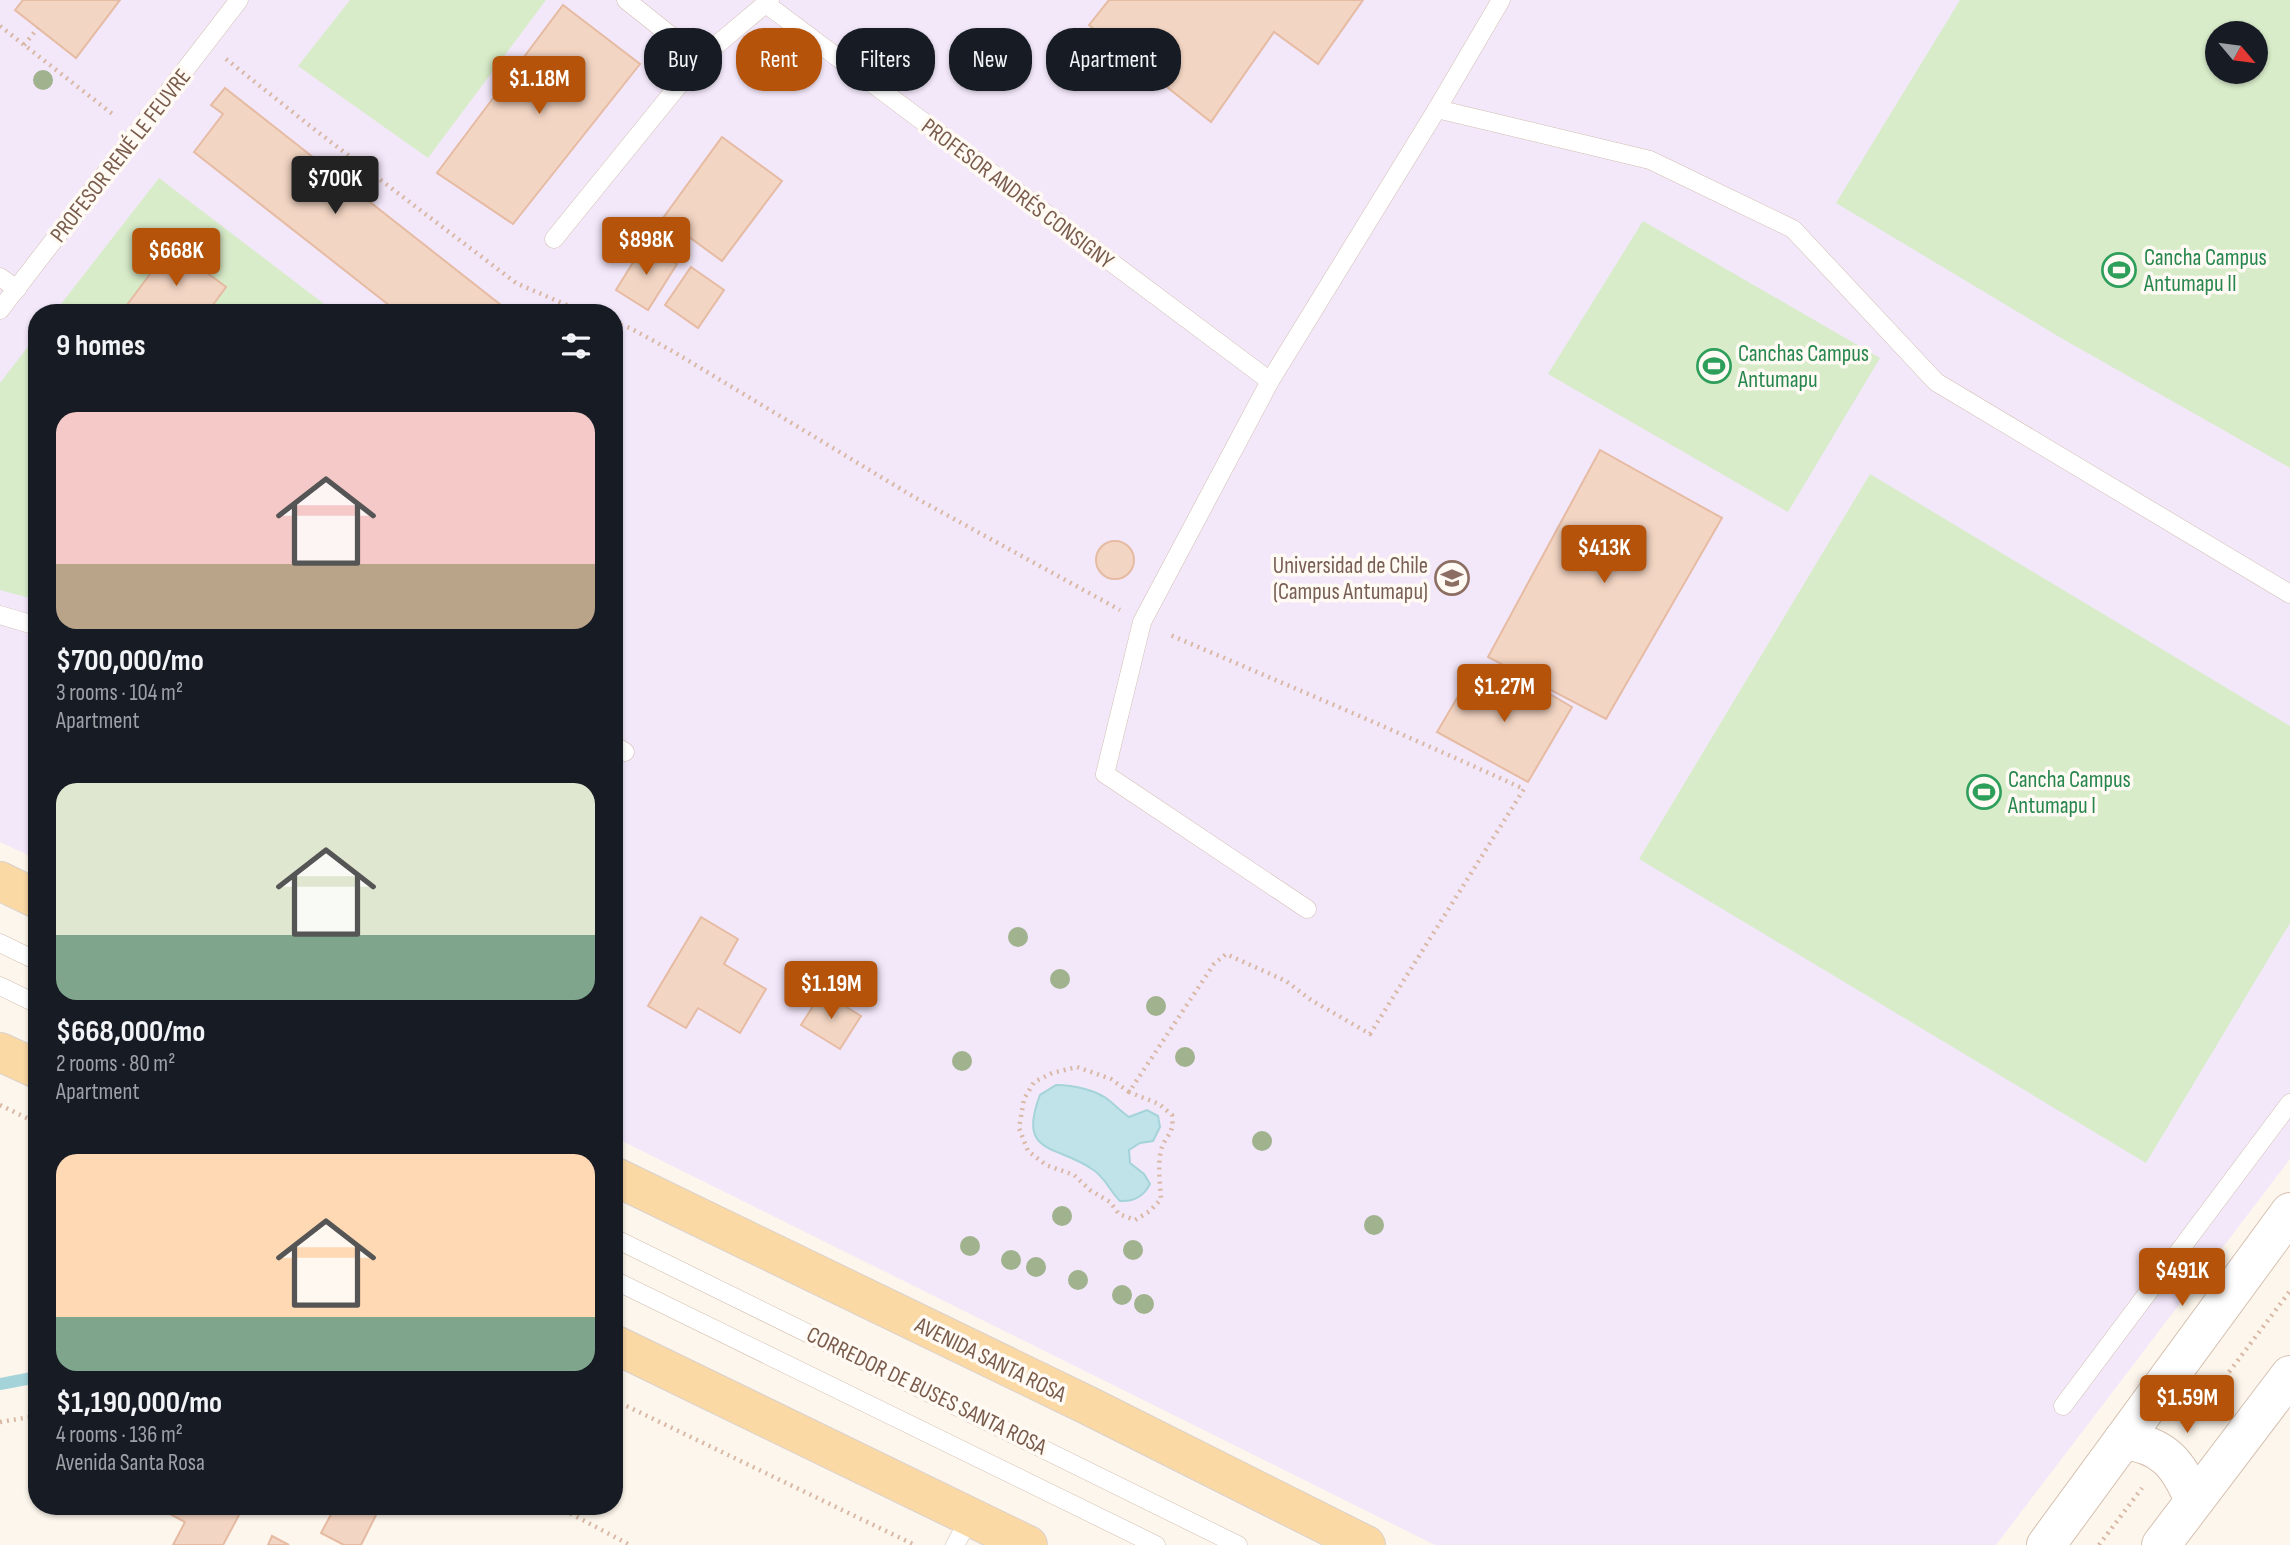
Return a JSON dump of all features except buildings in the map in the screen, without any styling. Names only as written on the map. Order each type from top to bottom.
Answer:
[{"type":"main road","points":[[0,881],[28,895]]},
{"type":"main road","points":[[0,1052],[28,1065]]},
{"type":"main road","name":"AVENIDA SANTA ROSA","points":[[623,1180],[1075,1399],[1366,1545]]},
{"type":"main road","points":[[2046,1545],[2290,1212]]},
{"type":"main road","points":[[623,1349],[963,1530],[1028,1545]]},
{"type":"main road","points":[[2161,1545],[2290,1375]]},
{"type":"main road","points":[[2123,1440],[2154,1447],[2166,1456],[2178,1468],[2194,1501]]},
{"type":"lane","name":"PROFESOR RENÉ LE FEUVRE","points":[[0,310],[239,0]]},
{"type":"lane","points":[[626,0],[661,28]]},
{"type":"lane","points":[[722,41],[768,2]]},
{"type":"lane","name":"PROFESOR ANDRÉS CONSIGNY","points":[[768,2],[1270,382]]},
{"type":"lane","points":[[1307,909],[1105,774],[1142,622],[1270,382],[1437,109],[1494,3]]},
{"type":"lane","points":[[554,239],[674,91]]},
{"type":"lane","points":[[1437,109],[1650,160],[1793,229],[1936,382],[2290,594]]},
{"type":"lane","points":[[0,277],[17,289]]},
{"type":"lane","points":[[0,615],[28,623]]},
{"type":"lane","points":[[0,943],[28,957]]},
{"type":"lane","points":[[0,986],[28,1000]]},
{"type":"lane","points":[[2063,1406],[2290,1103]]},
{"type":"lane","name":"CORREDOR DE BUSES SANTA ROSA","points":[[623,1242],[1238,1545]]},
{"type":"lane","name":"CORREDOR DE BUSES SANTA ROSA","points":[[623,1284],[1156,1545]]},
{"type":"path","points":[[0,26],[116,117]]},
{"type":"path","points":[[24,45],[37,28]]},
{"type":"path","points":[[206,43],[516,283],[564,304]]},
{"type":"path","points":[[623,326],[674,352],[914,497],[1142,622],[1315,698],[1389,727],[1524,789],[1370,1034],[1311,1000],[1286,981],[1226,954],[1214,964],[1129,1092]]},
{"type":"path","points":[[1077,1067],[1111,1080],[1129,1092],[1158,1104],[1172,1115],[1173,1130],[1162,1147],[1161,1199],[1150,1211],[1135,1220],[1119,1214],[1110,1202],[1090,1191],[1074,1175],[1046,1165],[1028,1151],[1018,1128],[1024,1099],[1034,1082],[1052,1073],[1077,1067]]},
{"type":"path","points":[[0,1105],[28,1119]]},
{"type":"path","points":[[2099,1545],[2290,1291]]},
{"type":"path","points":[[623,1404],[915,1545]]},
{"type":"path","points":[[0,1422],[28,1417]]},
{"type":"path","points":[[573,1515],[630,1545]]},
{"type":"shaded area","name":"Universidad de Chile (Campus Antumapu)","points":[[0,0],[2290,0],[2290,1159],[1996,1545],[1435,1545],[623,1141],[623,304],[28,304],[28,855],[0,842]]},
{"type":"green space","points":[[350,0],[546,0],[428,158],[298,66]]},
{"type":"green space","name":"Cancha Campus Antumapu II","points":[[1960,0],[2290,0],[2290,468],[2061,338],[1836,203]]},
{"type":"green space","points":[[159,178],[324,304],[61,304]]},
{"type":"green space","name":"Canchas Campus Antumapu","points":[[1643,221],[1880,358],[1788,512],[1548,374]]},
{"type":"green space","points":[[28,347],[28,598],[0,590],[0,383]]},
{"type":"green space","name":"Cancha Campus Antumapu I","points":[[1870,474],[2290,726],[2290,923],[2146,1163],[1639,859]]},
{"type":"water","points":[[1056,1085],[1077,1087],[1099,1094],[1129,1117],[1147,1110],[1158,1116],[1160,1127],[1153,1141],[1140,1143],[1129,1150],[1130,1163],[1144,1174],[1150,1184],[1141,1195],[1120,1201],[1096,1172],[1044,1145],[1037,1138],[1033,1128],[1040,1095]]},
{"type":"waterway","points":[[0,1384],[28,1379]]},
{"type":"place","name":"Cancha Campus Antumapu II","points":[[2119,270]]},
{"type":"place","name":"Canchas Campus Antumapu","points":[[1714,366]]},
{"type":"place","name":"Universidad de Chile (Campus Antumapu)","points":[[1452,578]]},
{"type":"place","name":"Cancha Campus Antumapu I","points":[[1984,792]]}]
